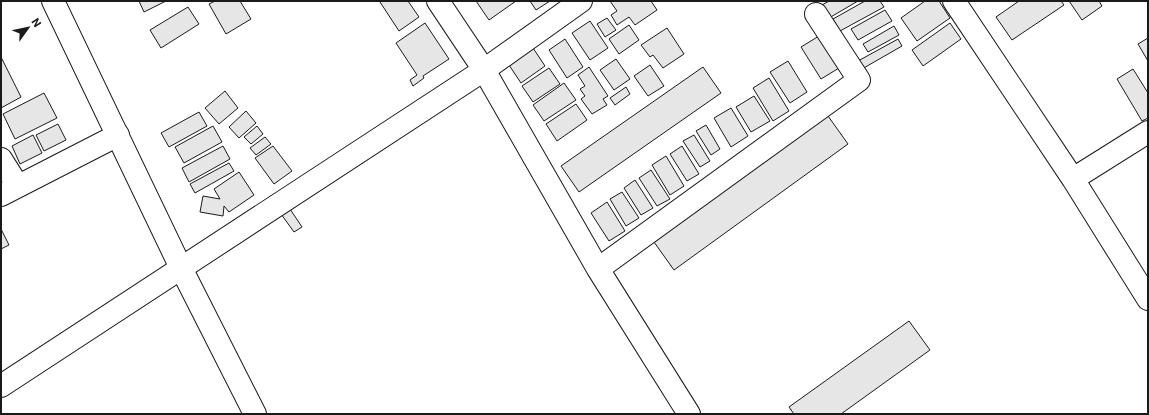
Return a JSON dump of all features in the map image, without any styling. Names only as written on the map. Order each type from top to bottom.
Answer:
[{"type":"street","points":[[53,1],[181,268],[255,414]]},
{"type":"street","points":[[438,1],[484,70],[598,269],[689,414]]},
{"type":"street","points":[[1,386],[484,70],[581,1]]},
{"type":"street","points":[[954,1],[1073,179],[1148,299]]},
{"type":"street","points":[[598,269],[859,80],[816,14]]},
{"type":"street","points":[[1073,179],[1148,132]]},
{"type":"street","points":[[1,159],[10,190],[118,135]]},
{"type":"building","points":[[139,1],[166,1],[144,12]]},
{"type":"building","points":[[215,1],[240,1],[251,19],[226,34],[209,4]]},
{"type":"building","points":[[408,1],[419,17],[399,31],[380,2]]},
{"type":"building","points":[[476,1],[516,1],[489,20]]},
{"type":"building","points":[[530,1],[550,1],[536,10]]},
{"type":"building","points":[[610,1],[651,1],[657,10],[635,25],[629,17],[617,25],[611,15],[617,11]]},
{"type":"building","points":[[829,1],[858,1],[829,18],[822,5]]},
{"type":"building","points":[[865,1],[880,1],[884,7],[840,31],[833,19]]},
{"type":"building","points":[[925,1],[939,1],[950,18],[917,41],[901,18]]},
{"type":"building","points":[[1019,1],[1061,1],[1064,5],[1012,40],[996,17]]},
{"type":"building","points":[[1069,1],[1099,1],[1102,6],[1082,20]]},
{"type":"building","points":[[188,7],[199,24],[161,48],[150,30]]},
{"type":"building","points":[[885,10],[892,21],[858,40],[851,29]]},
{"type":"building","points":[[607,18],[616,30],[605,37],[597,24]]},
{"type":"building","points":[[590,21],[608,48],[590,60],[572,33]]},
{"type":"building","points":[[425,23],[449,59],[423,76],[424,78],[413,86],[410,80],[417,75],[396,43]]},
{"type":"building","points":[[950,23],[961,39],[923,66],[912,50]]},
{"type":"building","points":[[629,25],[639,40],[619,54],[609,39]]},
{"type":"building","points":[[894,26],[899,35],[868,52],[863,44]]},
{"type":"building","points":[[667,28],[684,54],[663,68],[653,55],[650,57],[641,45]]},
{"type":"building","points":[[819,36],[839,68],[821,79],[801,47]]},
{"type":"building","points":[[1148,38],[1148,61],[1138,44]]},
{"type":"building","points":[[565,39],[583,67],[567,78],[549,50]]},
{"type":"building","points":[[898,39],[902,46],[862,69],[858,61]]},
{"type":"building","points":[[531,45],[545,66],[521,83],[507,62]]},
{"type":"building","points":[[1,57],[21,97],[1,108]]},
{"type":"building","points":[[616,59],[630,79],[614,90],[600,70]]},
{"type":"building","points":[[788,61],[807,92],[790,103],[770,72]]},
{"type":"building","points":[[650,65],[664,86],[648,96],[634,76]]},
{"type":"building","points":[[589,67],[608,96],[603,99],[607,105],[592,114],[581,99],[585,96],[580,89],[585,86],[578,75]]},
{"type":"building","points":[[703,67],[721,93],[579,192],[561,166]]},
{"type":"building","points":[[549,68],[560,84],[533,102],[522,86]]},
{"type":"building","points":[[1133,69],[1148,93],[1148,118],[1142,121],[1117,79]]},
{"type":"building","points":[[769,78],[789,111],[773,121],[753,88]]},
{"type":"building","points":[[564,83],[576,100],[544,121],[533,105]]},
{"type":"building","points":[[626,87],[630,94],[615,105],[610,98]]},
{"type":"building","points":[[225,91],[238,108],[219,124],[205,108]]},
{"type":"building","points":[[44,93],[57,118],[15,139],[3,114]]},
{"type":"building","points":[[754,96],[770,121],[751,132],[736,107]]},
{"type":"building","points":[[576,104],[587,120],[557,141],[546,124]]},
{"type":"building","points":[[731,108],[748,136],[731,147],[714,118]]},
{"type":"building","points":[[246,111],[256,123],[239,138],[229,127]]},
{"type":"building","points":[[199,112],[207,126],[169,147],[161,133]]},
{"type":"building","points":[[828,116],[848,144],[674,270],[654,242]]},
{"type":"building","points":[[58,124],[66,140],[44,151],[36,135]]},
{"type":"building","points":[[706,125],[720,149],[711,155],[696,131]]},
{"type":"building","points":[[213,126],[222,142],[184,163],[175,147]]},
{"type":"building","points":[[257,126],[263,134],[251,144],[244,137]]},
{"type":"building","points":[[33,135],[42,153],[20,164],[12,146]]},
{"type":"building","points":[[694,135],[710,161],[700,167],[683,141]]},
{"type":"building","points":[[265,137],[271,144],[256,155],[250,148]]},
{"type":"building","points":[[223,146],[230,159],[189,182],[182,168]]},
{"type":"building","points":[[273,146],[292,171],[274,184],[255,158]]},
{"type":"building","points":[[682,146],[699,174],[687,181],[670,154]]},
{"type":"building","points":[[666,156],[684,186],[670,195],[652,165]]},
{"type":"building","points":[[229,163],[234,171],[195,193],[190,184]]},
{"type":"building","points":[[651,170],[670,199],[657,206],[639,178]]},
{"type":"building","points":[[239,172],[254,195],[229,212],[224,206],[223,216],[200,212],[203,196],[220,199],[214,189]]},
{"type":"building","points":[[635,180],[653,208],[641,215],[624,188]]},
{"type":"building","points":[[622,192],[639,218],[626,226],[610,199]]},
{"type":"building","points":[[607,202],[625,231],[609,241],[591,213]]},
{"type":"building","points":[[290,209],[302,227],[294,232],[281,214]]},
{"type":"building","points":[[1,229],[9,245],[1,249]]},
{"type":"building","points":[[909,321],[930,350],[841,414],[794,414],[789,407]]}]
